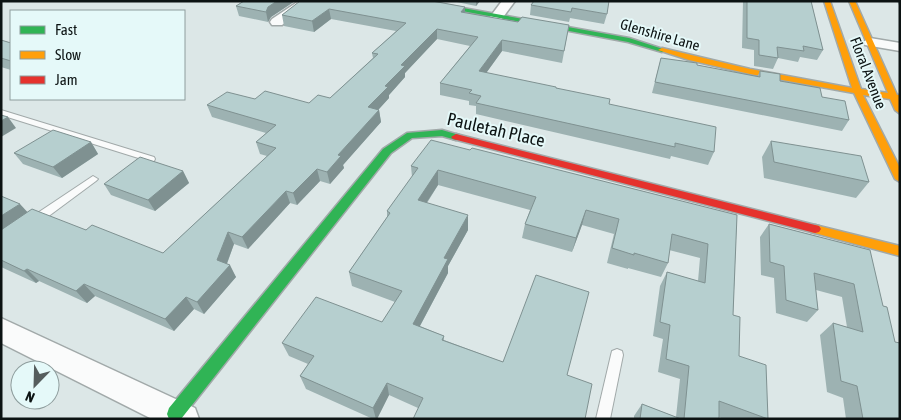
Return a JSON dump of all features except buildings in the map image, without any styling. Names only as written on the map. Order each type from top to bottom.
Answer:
[{"type":"street","points":[[277,22],[307,1]]},
{"type":"street","name":"Glenshire Lane","points":[[412,1],[629,40],[730,69],[896,98]]},
{"type":"street","points":[[496,17],[509,1]]},
{"type":"street","name":"Floral Avenue","points":[[827,1],[857,91],[900,180]]},
{"type":"street","name":"Floral Avenue","points":[[852,1],[896,98],[900,111]]},
{"type":"street","points":[[870,42],[900,47]]},
{"type":"street","name":"Pauletah Place","points":[[179,417],[386,151],[410,135],[442,134],[900,251]]},
{"type":"street","points":[[1,330],[179,417]]},
{"type":"lane","points":[[1,112],[151,159]]},
{"type":"lane","points":[[24,229],[93,179]]},
{"type":"lane","points":[[603,419],[617,355]]},
{"type":"traffic: fast","points":[[412,1],[629,40],[662,50]]},
{"type":"traffic: fast","points":[[175,414],[387,151],[410,135],[442,133],[456,137]]},
{"type":"traffic: slow","points":[[827,1],[857,91],[900,179]]},
{"type":"traffic: slow","points":[[852,1],[899,110]]},
{"type":"traffic: slow","points":[[662,50],[750,72],[900,98]]},
{"type":"traffic: slow","points":[[815,229],[900,251]]},
{"type":"traffic: jam","points":[[456,137],[815,229]]}]
